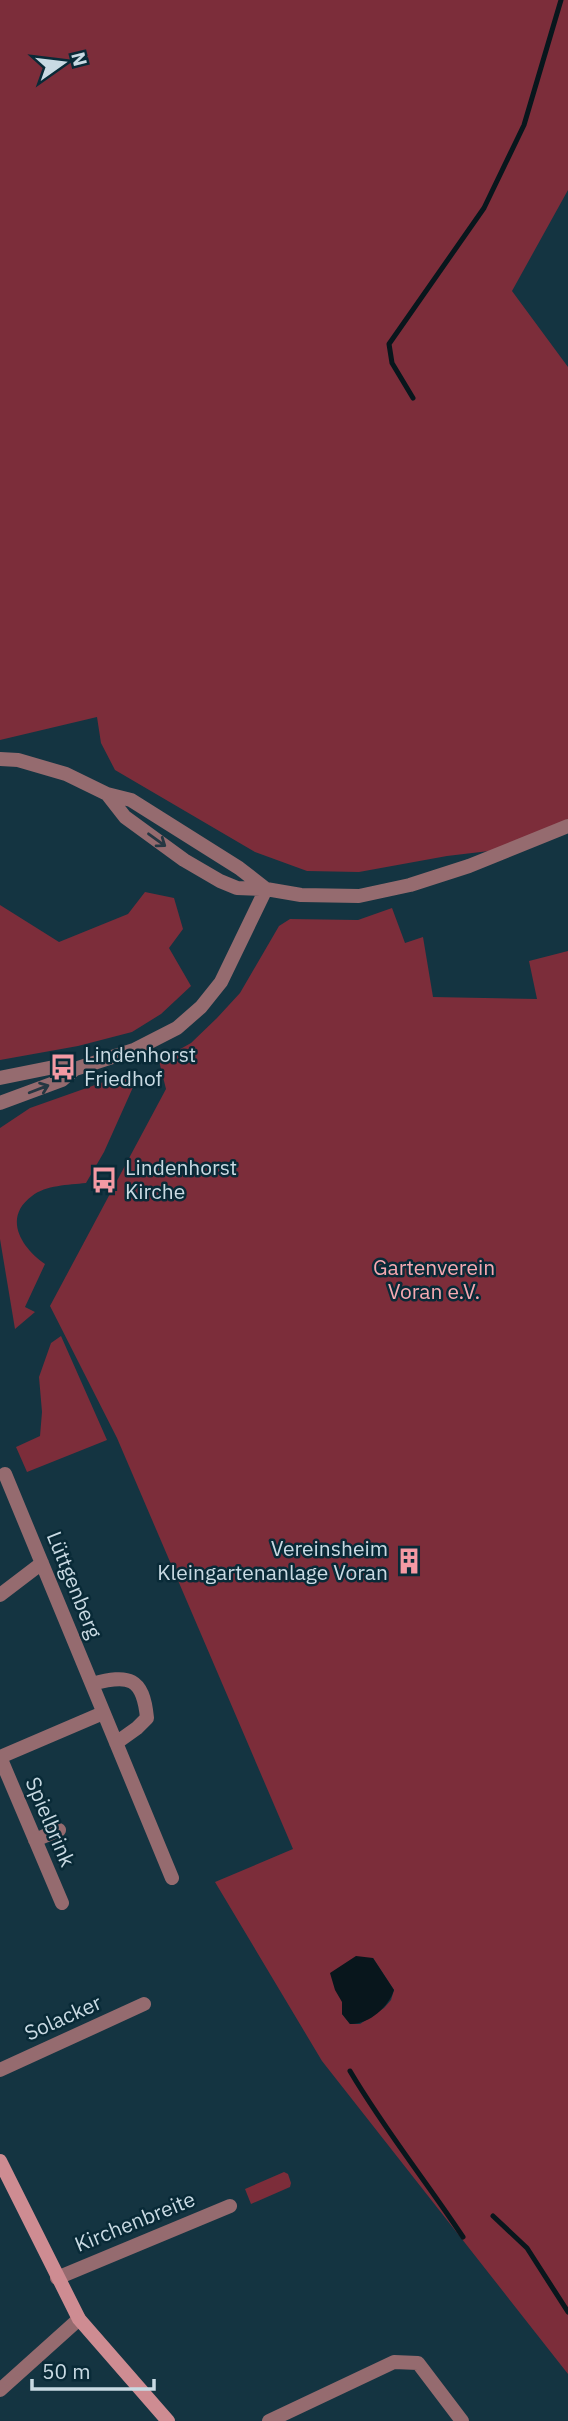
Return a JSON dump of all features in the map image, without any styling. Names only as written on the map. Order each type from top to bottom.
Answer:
[{"type":"main road","points":[[0,2161],[79,2319],[168,2421]]},
{"type":"street","points":[[0,759],[18,760],[66,774],[107,794],[131,800],[232,863],[266,889]]},
{"type":"street","points":[[107,794],[125,817],[184,860],[220,881],[237,888],[266,889],[301,895],[359,896],[410,885],[469,866],[568,826]]},
{"type":"street","points":[[0,1103],[62,1080],[75,1069],[134,1050],[167,1034],[193,1015],[221,982],[266,889]]},
{"type":"street","points":[[0,1078],[59,1066],[75,1069]]},
{"type":"street","name":"Lüttgenberg","points":[[5,1474],[172,1878]]},
{"type":"street","points":[[0,1595],[42,1563]]},
{"type":"street","points":[[92,1684],[116,1678],[136,1684],[145,1696],[147,1718],[116,1743]]},
{"type":"street","points":[[0,1757],[103,1713]]},
{"type":"street","name":"Spielbrink","points":[[0,1757],[62,1903]]},
{"type":"street","points":[[35,1840],[59,1830]]},
{"type":"street","name":"Solacker","points":[[0,2070],[144,2004]]},
{"type":"street","name":"Kirchenbreite","points":[[57,2278],[230,2206]]},
{"type":"street","points":[[0,2390],[79,2319]]},
{"type":"street","points":[[269,2421],[394,2362],[418,2364],[462,2421]]},
{"type":"green space","points":[[0,0],[568,0],[568,190],[512,291],[568,367],[568,826],[515,848],[447,856],[359,872],[307,871],[255,852],[115,770],[101,743],[97,717],[0,740]]},
{"type":"green space","points":[[145,892],[174,898],[183,929],[169,948],[191,986],[161,1014],[132,1032],[78,1046],[0,1060],[0,905],[59,942],[128,914]]},
{"type":"green space","name":"Gartenverein Voran e.V.","points":[[392,908],[405,943],[423,937],[433,997],[537,999],[529,961],[568,951],[568,2374],[322,2061],[215,1882],[293,1849],[117,1438],[50,1306],[166,1089],[159,1061],[191,1043],[240,993],[279,926],[290,919],[358,920]],"holes":[[[373,1958],[394,1990],[391,2000],[384,2008],[360,2024],[350,2024],[342,2014],[342,2002]]]},
{"type":"green space","points":[[129,1073],[134,1085],[104,1152],[86,1183],[57,1186],[38,1192],[23,1205],[18,1214],[17,1223],[23,1241],[45,1264],[25,1307],[35,1312],[15,1329],[0,1239],[0,1128],[30,1108]]},
{"type":"green space","points":[[61,1336],[107,1440],[27,1472],[16,1447],[40,1436],[42,1412],[39,1377],[51,1343]]},
{"type":"green space","points":[[284,2172],[288,2174],[290,2187],[251,2204],[245,2189]]},
{"type":"shaded area","points":[[356,1956],[373,1958],[394,1990],[388,2003],[377,2014],[364,2022],[350,2024],[342,2014],[342,2002],[330,1973]]},
{"type":"waterway","points":[[413,398],[392,363],[389,344],[484,208],[524,125],[561,0]]},
{"type":"waterway","points":[[350,2071],[463,2237]]},
{"type":"waterway","points":[[493,2216],[527,2248],[568,2312]]},
{"type":"place","name":"Lindenhorst Friedhof","points":[[63,1067]]},
{"type":"place","name":"Lindenhorst Kirche","points":[[104,1180]]},
{"type":"place","name":"Vereinsheim Kleingartenanlage Voran","points":[[409,1561]]}]
